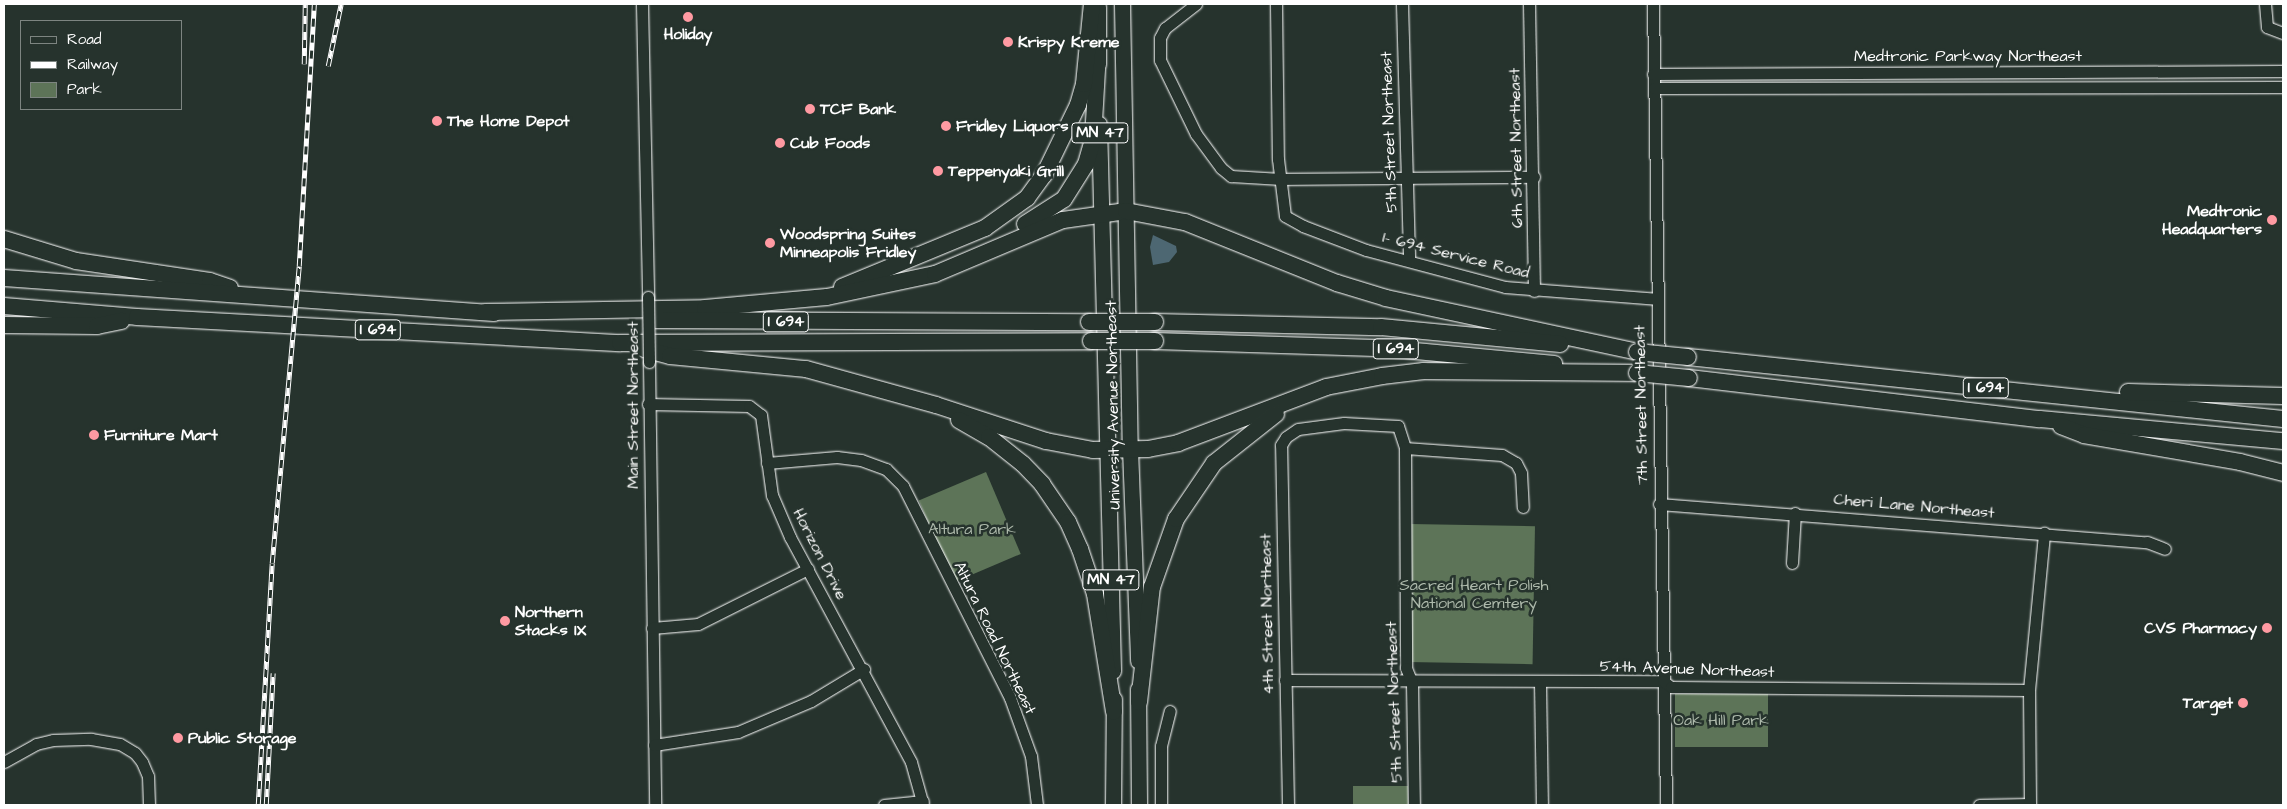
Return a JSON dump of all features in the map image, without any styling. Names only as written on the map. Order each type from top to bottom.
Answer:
[{"type":"highway","points":[[772,304],[864,279],[973,234],[1021,204],[1044,174],[1078,104],[1084,84],[1092,4]]},
{"type":"highway","points":[[858,292],[908,275],[979,245],[1034,220],[1058,204],[1078,180],[1091,148],[1098,53]]},
{"type":"highway","points":[[485,312],[681,309],[772,304],[858,292],[935,274],[1048,225],[1101,212],[1126,211],[1185,222],[1337,283],[1386,298],[1636,352]]},
{"type":"highway","points":[[4,238],[76,261],[210,281],[251,295]]},
{"type":"highway","name":"I 694","points":[[4,278],[485,312],[759,322],[1155,322],[1382,327],[2283,419]]},
{"type":"highway","name":"I 694","points":[[4,306],[137,317],[620,343],[1155,341],[1398,350],[1689,378],[2040,419],[2283,441]]},
{"type":"highway","points":[[4,325],[97,326],[137,317]]},
{"type":"highway","points":[[620,343],[670,356],[794,367],[868,386],[1054,443],[1106,450],[1158,448],[1190,440],[1314,391],[1352,381],[1424,371],[1637,373]]},
{"type":"highway","points":[[1138,702],[1153,581],[1167,538],[1191,492],[1226,451],[1260,424],[1311,396],[1352,381]]},
{"type":"highway","points":[[1916,381],[2211,396],[2283,396]]},
{"type":"highway","points":[[868,386],[936,410],[975,429],[1011,453],[1045,489],[1073,532],[1091,578],[1114,711]]},
{"type":"highway","points":[[2040,419],[2084,435],[2240,462],[2283,473]]},
{"type":"main road","name":"University Avenue Northeast","points":[[1098,4],[1106,450],[1114,711],[1113,805]]},
{"type":"main road","name":"University Avenue Northeast","points":[[1122,4],[1139,805]]},
{"type":"street","name":"Main Street Northeast","points":[[642,4],[655,805]]},
{"type":"street","points":[[1196,4],[1171,21],[1160,38],[1160,60],[1177,99],[1210,155],[1231,176],[1281,179],[1407,176],[1534,177]]},
{"type":"street","points":[[1276,4],[1281,179]]},
{"type":"street","name":"5th Street Northeast","points":[[1402,4],[1409,259]]},
{"type":"street","name":"6th Street Northeast","points":[[1529,4],[1534,177],[1534,291]]},
{"type":"street","name":"7th Street Northeast","points":[[1652,4],[1659,504],[1666,805]]},
{"type":"street","points":[[2265,4],[2266,27],[2283,33]]},
{"type":"street","points":[[2115,71],[2115,87]]},
{"type":"street","points":[[2144,71],[2144,87]]},
{"type":"street","points":[[2215,88],[2216,71]]},
{"type":"street","name":"Medtronic Parkway Northeast","points":[[1654,74],[2283,71]]},
{"type":"street","points":[[1782,73],[1782,88]]},
{"type":"street","name":"Medtronic Parkway Northeast","points":[[1654,88],[2283,87]]},
{"type":"street","name":"I- 694 Service Road","points":[[1281,179],[1285,216],[1303,226],[1366,250],[1409,259],[1506,287],[1534,291],[1656,299]]},
{"type":"street","name":"Horizon Drive","points":[[648,404],[749,406],[761,415],[772,495],[808,569],[864,669],[911,762],[923,803]]},
{"type":"street","name":"4th Street Northeast","points":[[1288,805],[1281,445],[1286,437],[1298,429],[1344,424],[1398,426],[1405,448]]},
{"type":"street","points":[[1405,448],[1502,455],[1516,463],[1521,473],[1523,507]]},
{"type":"street","name":"5th Street Northeast","points":[[1405,448],[1406,668],[1412,683],[1414,805]]},
{"type":"street","name":"Altura Road Northeast","points":[[767,464],[837,457],[861,460],[886,469],[903,486],[1010,698],[1031,756],[1037,805]]},
{"type":"street","name":"Cheri Lane Northeast","points":[[1659,504],[1795,513],[2147,542],[2165,549]]},
{"type":"street","points":[[1792,563],[1795,513]]},
{"type":"street","points":[[1980,805],[2030,804],[2028,690],[2044,534]]},
{"type":"street","points":[[652,628],[698,624],[808,569]]},
{"type":"street","points":[[654,744],[738,732],[811,701],[864,669]]},
{"type":"street","name":"54th Avenue Northeast","points":[[1285,680],[1400,678],[1412,683],[1663,681],[1671,687],[2028,690]]},
{"type":"street","points":[[1540,682],[1542,805]]},
{"type":"street","points":[[1161,805],[1161,746],[1170,711]]},
{"type":"street","points":[[4,762],[36,744],[68,738],[107,740],[135,753],[148,776],[149,805]]},
{"type":"street","points":[[884,805],[923,803]]},
{"type":"green space","name":"Altura Park","points":[[986,472],[1021,554],[954,582],[919,501]]},
{"type":"green space","name":"Sacred Heart Polish National Cemtery","points":[[1410,524],[1535,526],[1533,664],[1408,662]]},
{"type":"green space","name":"Oak Hill Park","points":[[1675,694],[1768,694],[1768,747],[1675,747]]},
{"type":"green space","points":[[1353,786],[1408,786],[1408,805],[1353,805]]},
{"type":"water","points":[[1153,235],[1176,246],[1177,252],[1169,262],[1153,265],[1150,247]]},
{"type":"railway","points":[[304,64],[305,4]]},
{"type":"railway","points":[[258,805],[272,563],[299,266],[314,4]]},
{"type":"railway","points":[[328,66],[341,4]]},
{"type":"railway","points":[[266,805],[273,673]]},
{"type":"place","name":"Holiday","points":[[688,17]]},
{"type":"place","name":"Krispy Kreme","points":[[1008,42]]},
{"type":"place","name":"TCF Bank","points":[[810,109]]},
{"type":"place","name":"The Home Depot","points":[[437,121]]},
{"type":"place","name":"Fridley Liquors","points":[[946,126]]},
{"type":"place","name":"Cub Foods","points":[[780,143]]},
{"type":"place","name":"Teppenyaki Grill","points":[[938,171]]},
{"type":"place","name":"Medtronic Headquarters","points":[[2272,220]]},
{"type":"place","name":"Woodspring Suites Minneapolis Fridley","points":[[770,243]]},
{"type":"place","name":"Furniture Mart","points":[[94,435]]},
{"type":"place","name":"Northern Stacks IX","points":[[505,621]]},
{"type":"place","name":"CVS Pharmacy","points":[[2267,628]]},
{"type":"place","name":"Target","points":[[2243,703]]},
{"type":"place","name":"Public Storage","points":[[178,738]]}]
